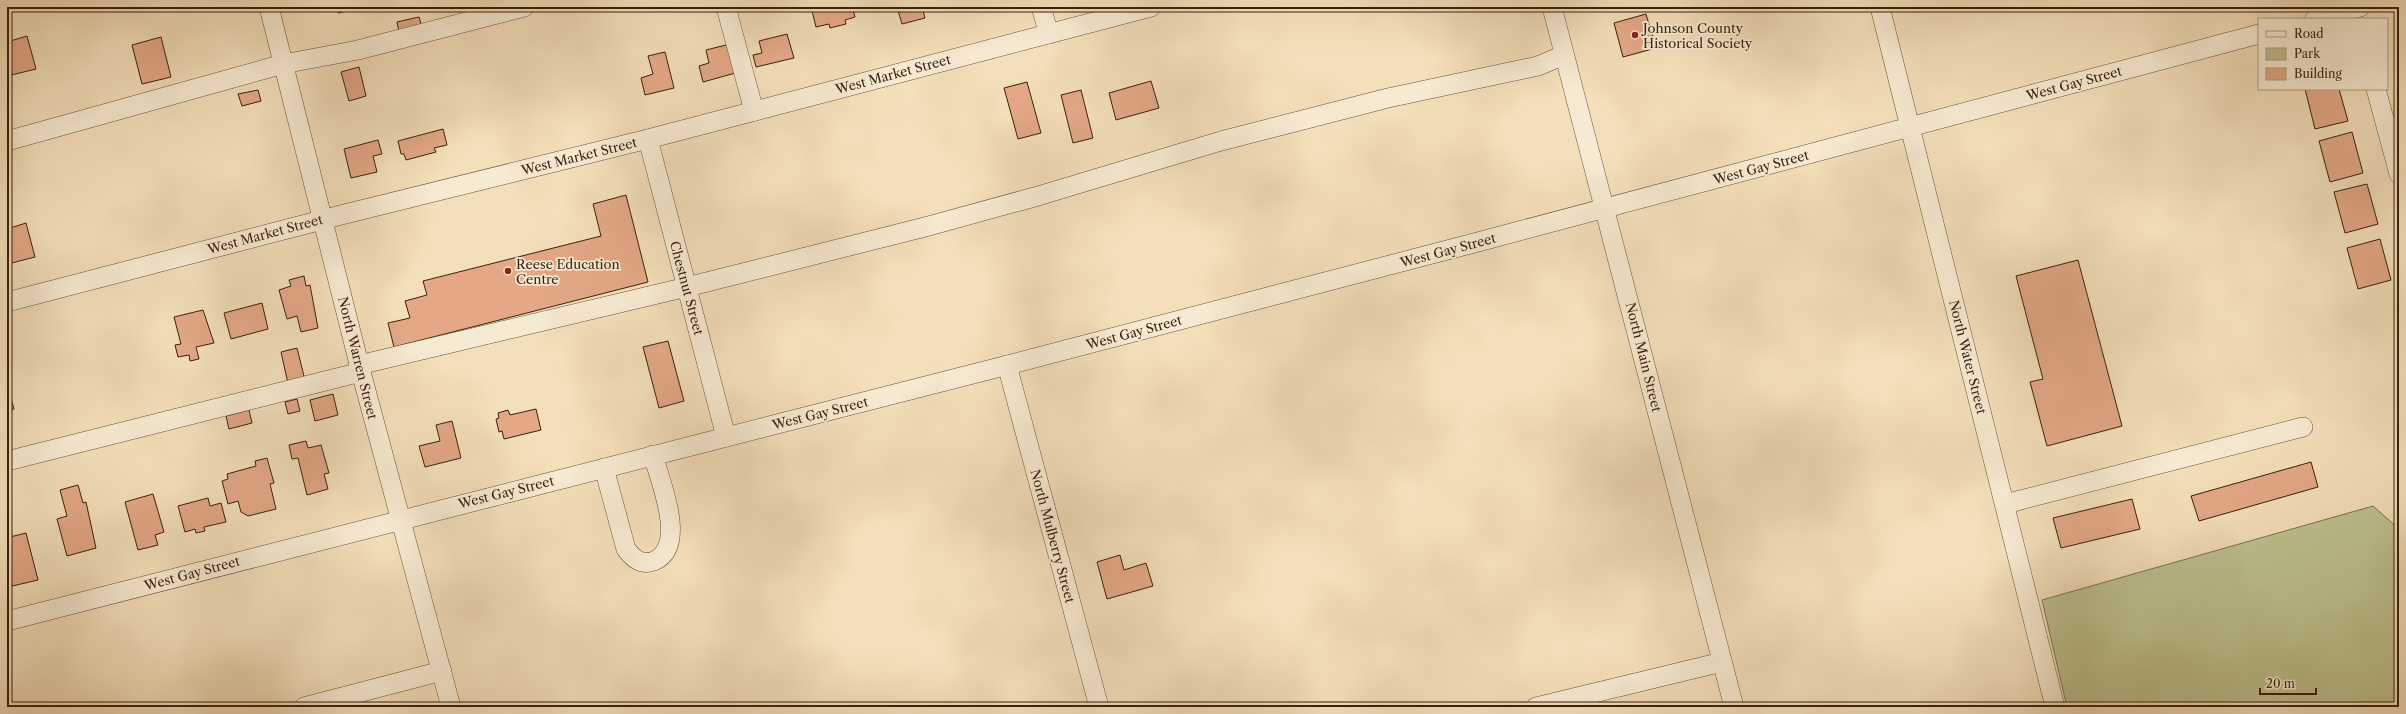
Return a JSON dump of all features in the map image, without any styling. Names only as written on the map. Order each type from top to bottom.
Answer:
[{"type":"street","name":"North Warren Street","points":[[269,7],[360,368],[451,707]]},
{"type":"street","points":[[7,141],[283,64],[358,50],[524,7]]},
{"type":"street","points":[[726,7],[754,111]]},
{"type":"street","points":[[1041,7],[1049,34]]},
{"type":"street","name":"West Market Street","points":[[7,302],[322,220],[648,139],[1151,7]]},
{"type":"street","name":"North Main Street","points":[[1552,7],[1606,209],[1734,707]]},
{"type":"street","name":"North Water Street","points":[[1880,7],[1911,126],[2055,707]]},
{"type":"street","points":[[2320,18],[2358,11]]},
{"type":"street","name":"West Gay Street","points":[[7,621],[400,518],[726,437],[1606,209],[1911,126],[2258,34]]},
{"type":"street","points":[[7,461],[360,368],[687,287],[1038,196],[1220,141],[1388,98],[1538,66],[1564,55]]},
{"type":"street","points":[[2376,90],[2399,174]]},
{"type":"street","name":"Chestnut Street","points":[[648,139],[726,437]]},
{"type":"street","name":"North Mulberry Street","points":[[1007,365],[1099,707]]},
{"type":"street","points":[[2005,504],[2303,427]]},
{"type":"street","points":[[604,468],[626,549],[635,560],[648,564],[662,558],[670,542],[672,525],[652,455]]},
{"type":"street","points":[[1536,707],[1722,662]]},
{"type":"street","points":[[304,707],[442,671]]},
{"type":"green space","points":[[2373,506],[2399,529],[2399,707],[2067,707],[2042,600]]},
{"type":"building","points":[[323,7],[364,7],[338,13],[337,8],[324,11]]},
{"type":"building","points":[[811,7],[852,7],[855,17],[845,20],[846,24],[830,28],[829,24],[816,27]]},
{"type":"building","points":[[897,7],[922,7],[925,18],[902,24]]},
{"type":"building","name":"Johnson County Historical Society","points":[[1646,14],[1656,48],[1623,57],[1614,23]]},
{"type":"building","points":[[419,17],[422,27],[399,32],[397,22]]},
{"type":"building","points":[[787,34],[794,58],[756,67],[753,55],[762,53],[759,41]]},
{"type":"building","points":[[27,36],[36,69],[7,76],[7,42]]},
{"type":"building","points":[[161,37],[171,77],[142,84],[132,45]]},
{"type":"building","points":[[730,44],[739,72],[703,82],[699,66],[709,63],[706,50]]},
{"type":"building","points":[[665,52],[674,88],[645,95],[641,78],[653,74],[648,56]]},
{"type":"building","points":[[359,67],[366,96],[349,101],[341,72]]},
{"type":"building","points":[[1151,81],[1159,108],[1116,120],[1109,93]]},
{"type":"building","points":[[1027,82],[1041,133],[1018,139],[1004,88]]},
{"type":"building","points":[[258,90],[261,101],[242,106],[238,94]]},
{"type":"building","points":[[1081,90],[1093,138],[1073,143],[1061,95]]},
{"type":"building","points":[[2305,90],[2339,90],[2348,121],[2315,129]]},
{"type":"building","points":[[443,129],[447,145],[434,148],[436,152],[406,160],[404,154],[401,154],[398,141]]},
{"type":"building","points":[[2352,132],[2363,173],[2330,182],[2319,141]]},
{"type":"building","points":[[378,140],[382,154],[373,156],[377,172],[351,178],[344,149]]},
{"type":"building","points":[[2367,184],[2378,224],[2345,233],[2334,192]]},
{"type":"building","points":[[626,195],[648,282],[394,347],[388,323],[410,318],[405,301],[427,295],[423,281],[601,236],[593,204]]},
{"type":"building","points":[[26,223],[35,257],[8,264],[7,229]]},
{"type":"building","points":[[2380,239],[2391,280],[2358,289],[2347,248]]},
{"type":"building","points":[[2078,260],[2122,426],[2047,446],[2030,382],[2043,379],[2016,276]]},
{"type":"building","points":[[304,276],[306,286],[310,285],[318,328],[301,332],[297,316],[287,319],[279,290],[291,286],[289,280]]},
{"type":"building","points":[[262,303],[268,329],[231,339],[224,313]]},
{"type":"building","points":[[203,310],[214,343],[196,347],[199,359],[190,361],[189,355],[178,357],[175,345],[181,344],[174,317]]},
{"type":"building","points":[[668,341],[684,401],[659,408],[643,347]]},
{"type":"building","points":[[297,348],[306,384],[289,388],[281,352]]},
{"type":"building","points":[[9,391],[14,409],[7,411],[7,392]]},
{"type":"building","points":[[333,394],[338,415],[315,421],[310,400]]},
{"type":"building","points":[[297,399],[300,411],[288,414],[285,402]]},
{"type":"building","points":[[536,409],[541,430],[504,439],[502,431],[499,432],[496,419],[499,418],[498,413],[508,410],[510,415]]},
{"type":"building","points":[[249,410],[252,423],[229,429],[226,416]]},
{"type":"building","points":[[452,421],[461,458],[425,467],[419,446],[440,441],[436,425]]},
{"type":"building","points":[[306,441],[308,448],[321,445],[329,473],[324,474],[328,489],[307,495],[298,458],[292,459],[289,445]]},
{"type":"building","points":[[267,458],[274,483],[270,484],[276,509],[248,516],[241,512],[238,501],[228,504],[222,481],[228,479],[227,474],[256,466],[255,461]]},
{"type":"building","points":[[2311,462],[2318,487],[2199,521],[2191,496]]},
{"type":"building","points":[[78,485],[83,503],[86,502],[96,548],[67,556],[57,519],[67,516],[60,490]]},
{"type":"building","points":[[153,494],[164,532],[155,535],[158,545],[138,550],[125,502]]},
{"type":"building","points":[[208,498],[210,506],[221,503],[226,522],[204,527],[205,531],[196,533],[195,529],[185,532],[178,506]]},
{"type":"building","points":[[2132,499],[2140,529],[2061,548],[2053,518]]},
{"type":"building","points":[[9,533],[10,537],[26,533],[38,580],[8,587],[7,534]]},
{"type":"building","points":[[1120,555],[1124,570],[1146,563],[1153,586],[1107,599],[1097,562]]},
{"type":"place","name":"Johnson County Historical Society","points":[[1635,35]]},
{"type":"place","name":"Reese Education Centre","points":[[508,271]]}]
